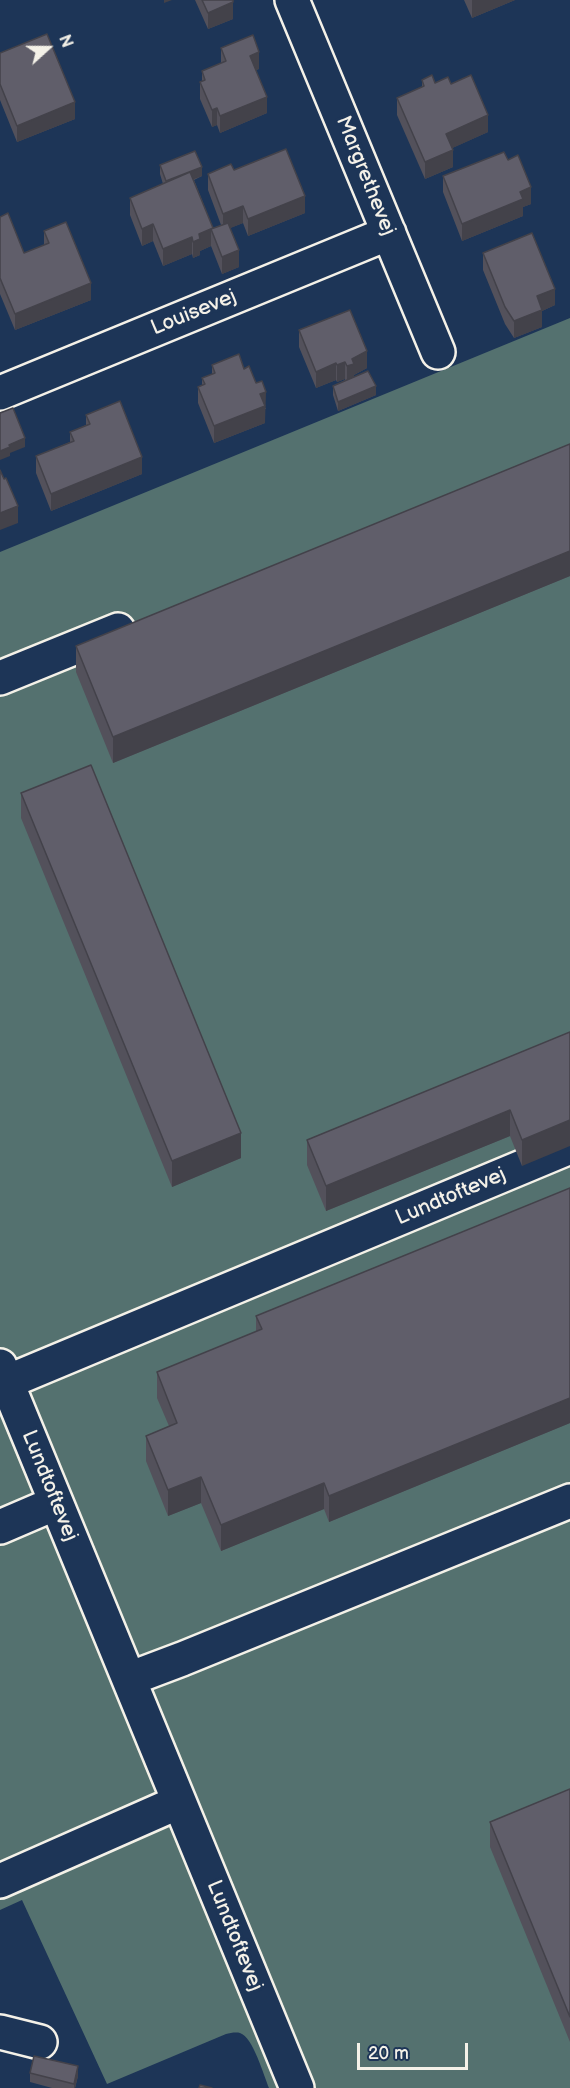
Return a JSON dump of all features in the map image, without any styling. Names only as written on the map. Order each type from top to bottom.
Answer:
[{"type":"street","name":"Margrethevej","points":[[292,0],[438,352]]},
{"type":"street","name":"Louisevej","points":[[0,393],[389,232]]},
{"type":"street","points":[[0,678],[142,620]]},
{"type":"street","name":"Lundtoftevej","points":[[297,2088],[3,1374],[570,1147]]},
{"type":"street","points":[[129,1679],[570,1501]]},
{"type":"street","points":[[0,1527],[56,1503]]},
{"type":"street","points":[[0,1881],[179,1802]]},
{"type":"street","points":[[0,2032],[40,2042]]},
{"type":"green space","points":[[570,318],[570,2088],[269,2088],[258,2058],[245,2036],[240,2033],[226,2034],[107,2084],[22,1900],[0,1910],[0,552]]},
{"type":"building","points":[[202,0],[233,0],[233,2],[208,13]]},
{"type":"building","points":[[47,34],[75,102],[17,126],[0,84],[0,53]]},
{"type":"building","points":[[253,35],[259,52],[250,56],[267,97],[220,116],[217,108],[212,110],[200,82],[205,80],[202,71],[226,61],[221,48]]},
{"type":"building","points":[[432,75],[435,83],[448,77],[451,84],[471,75],[488,115],[446,134],[453,150],[425,162],[397,98],[424,86],[422,80]]},
{"type":"building","points":[[286,149],[305,196],[248,219],[243,206],[223,214],[208,174],[231,164],[234,170]]},
{"type":"building","points":[[195,151],[202,167],[166,181],[160,165]]},
{"type":"building","points":[[504,152],[508,160],[518,155],[531,187],[520,192],[523,199],[462,224],[443,176]]},
{"type":"building","points":[[190,172],[213,228],[199,234],[200,239],[193,242],[192,237],[163,249],[153,224],[142,229],[130,198]]},
{"type":"building","points":[[8,213],[24,253],[49,243],[44,231],[66,222],[91,283],[15,314],[0,278],[0,217]]},
{"type":"building","points":[[228,223],[239,250],[222,257],[211,229]]},
{"type":"building","points":[[532,233],[555,289],[537,296],[542,310],[514,321],[505,307],[483,253]]},
{"type":"building","points":[[350,310],[367,351],[352,359],[354,364],[347,366],[345,362],[337,365],[336,363],[316,372],[299,330]]},
{"type":"building","points":[[239,354],[244,369],[249,366],[256,383],[262,381],[266,392],[260,394],[265,406],[214,426],[198,387],[205,384],[202,378],[215,373],[212,365]]},
{"type":"building","points":[[368,371],[376,386],[338,402],[333,386]]},
{"type":"building","points":[[120,401],[142,457],[51,494],[36,456],[74,441],[70,432],[90,424],[86,415]]},
{"type":"building","points":[[13,408],[25,438],[0,451],[0,413]]},
{"type":"building","points":[[570,444],[570,551],[113,737],[76,646]]},
{"type":"building","points":[[0,470],[18,506],[0,513]]},
{"type":"building","points":[[91,765],[241,1133],[172,1161],[21,793]]},
{"type":"building","points":[[570,1032],[570,1120],[522,1140],[510,1110],[326,1186],[307,1140]]},
{"type":"building","points":[[570,1188],[570,1398],[329,1496],[324,1483],[221,1525],[201,1477],[168,1490],[146,1436],[177,1423],[157,1372],[262,1329],[256,1316]]},
{"type":"building","points":[[570,1789],[570,2017],[490,1822]]},
{"type":"building","points":[[34,2056],[78,2066],[74,2084],[30,2073]]}]
